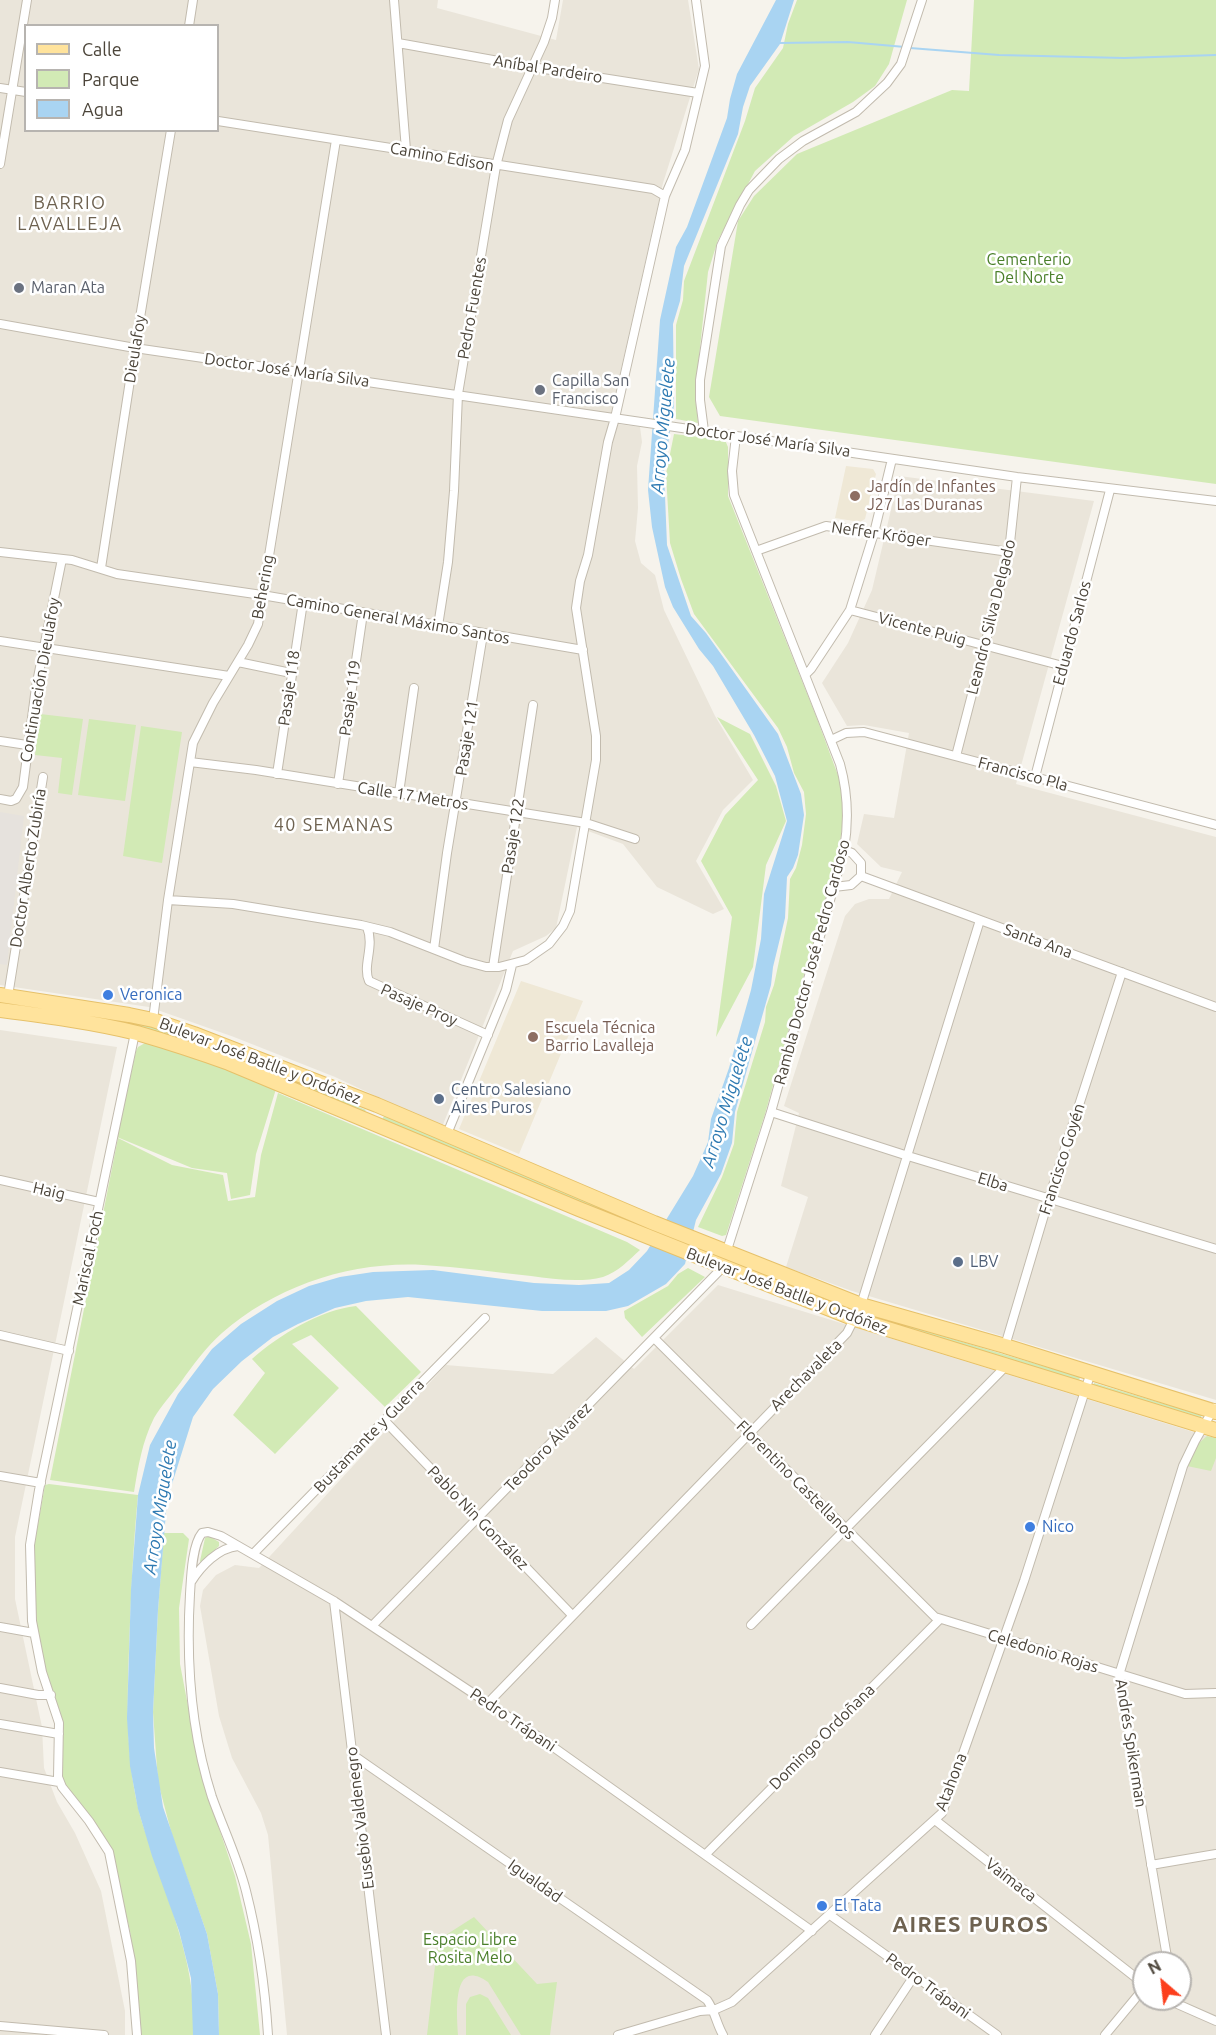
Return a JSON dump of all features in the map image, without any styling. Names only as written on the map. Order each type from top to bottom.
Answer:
[{"type":"main road","name":"Bulevar José Batlle y Ordóñez","points":[[4,995],[153,1020],[194,1034],[377,1105],[654,1223],[861,1305],[1215,1410]]},
{"type":"main road","name":"Bulevar José Batlle y Ordóñez","points":[[0,1010],[76,1021],[135,1033],[178,1045],[229,1063],[646,1236],[855,1319],[1210,1428]]},
{"type":"street","points":[[0,164],[27,0]]},
{"type":"street","points":[[189,24],[193,0]]},
{"type":"street","points":[[394,0],[406,150]]},
{"type":"street","name":"Pedro Fuentes","points":[[438,626],[448,562],[458,394],[496,166],[508,120],[548,33],[555,0]]},
{"type":"street","points":[[168,900],[233,904],[367,927],[385,931],[464,961],[493,967],[512,965],[526,960],[549,944],[564,926],[570,911],[596,760],[596,736],[576,608],[580,581],[588,555],[606,450],[665,196],[685,150],[705,66],[696,0]]},
{"type":"street","points":[[704,431],[700,380],[719,256],[721,246],[740,205],[749,190],[779,159],[803,141],[856,112],[876,94],[901,64],[922,0]]},
{"type":"street","name":"Aníbal Pardeiro","points":[[398,43],[698,93]]},
{"type":"street","points":[[0,88],[24,92]]},
{"type":"street","name":"Camino Edison","points":[[219,122],[653,189],[665,196]]},
{"type":"street","name":"Dieulafoy","points":[[101,568],[171,132]]},
{"type":"street","name":"Behering","points":[[153,1020],[168,900],[193,743],[258,624],[336,140]]},
{"type":"street","name":"Doctor José María Silva","points":[[0,324],[135,348],[892,459],[1110,490],[1216,501]]},
{"type":"street","name":"Rambla Doctor José Pedro Cardoso","points":[[727,1250],[771,1112],[844,850],[847,829],[847,796],[840,764],[733,489],[732,471],[736,435]]},
{"type":"street","points":[[806,674],[850,610],[874,533],[892,459]]},
{"type":"street","name":"Leandro Silva Delgado","points":[[956,756],[1009,552],[1017,477]]},
{"type":"street","name":"Eduardo Sarlos","points":[[1035,777],[1110,490]]},
{"type":"street","name":"Neffer Kröger","points":[[756,551],[826,526],[1009,552]]},
{"type":"street","name":"Camino General Máximo Santos","points":[[0,552],[62,559],[117,574],[262,595],[583,650]]},
{"type":"street","name":"Continuación Dieulafoy","points":[[0,799],[11,801],[16,799],[23,787],[27,745],[62,559]]},
{"type":"street","name":"Pasaje 118","points":[[277,774],[303,603]]},
{"type":"street","name":"Vicente Puig","points":[[850,610],[1063,666]]},
{"type":"street","name":"Pasaje 119","points":[[338,783],[363,613]]},
{"type":"street","name":"Pasaje 121","points":[[434,949],[447,853],[483,634]]},
{"type":"street","points":[[0,641],[229,676]]},
{"type":"street","points":[[238,662],[291,673]]},
{"type":"street","points":[[399,793],[414,688]]},
{"type":"street","name":"Pasaje 122","points":[[493,967],[533,705]]},
{"type":"street","name":"Francisco Pla","points":[[831,740],[846,733],[864,732],[1216,825]]},
{"type":"street","points":[[0,741],[27,745]]},
{"type":"street","name":"Calle 17 Metros","points":[[190,762],[586,823],[635,839]]},
{"type":"street","name":"Doctor Alberto Zubiría","points":[[4,995],[43,777]]},
{"type":"street","points":[[834,887],[851,885],[861,876],[861,862],[852,853],[844,850]]},
{"type":"street","name":"Santa Ana","points":[[861,876],[1216,1007]]},
{"type":"street","name":"Arechavaleta","points":[[488,1703],[847,1333],[861,1305],[980,920]]},
{"type":"street","name":"Pasaje Proy","points":[[367,927],[371,944],[367,970],[369,981],[488,1035]]},
{"type":"street","points":[[371,944],[385,931]]},
{"type":"street","points":[[447,1134],[506,990],[512,965]]},
{"type":"street","name":"Francisco Goyén","points":[[1005,1346],[1048,1198],[1122,972]]},
{"type":"street","name":"Mariscal Foch","points":[[59,1782],[57,1716],[42,1672],[34,1633],[30,1545],[40,1483],[99,1202],[117,1128],[135,1033]]},
{"type":"street","name":"Bulevar José Batlle y Ordóñez","points":[[370,1121],[377,1105]]},
{"type":"street","name":"Elba","points":[[771,1112],[1216,1249]]},
{"type":"street","name":"Haig","points":[[0,1180],[99,1202]]},
{"type":"street","name":"Teodoro Álvarez","points":[[372,1626],[723,1267]]},
{"type":"street","name":"Bustamante y Guerra","points":[[253,1554],[485,1318]]},
{"type":"street","points":[[0,1335],[69,1351]]},
{"type":"street","name":"Florentino Castellanos","points":[[654,1338],[844,1529],[934,1617],[940,1619]]},
{"type":"street","points":[[751,1625],[1006,1366]]},
{"type":"street","name":"Atahona","points":[[618,2035],[700,2011],[714,2010],[732,2002],[942,1813],[1023,1581],[1091,1372]]},
{"type":"street","name":"Andrés Spikerman","points":[[1166,1951],[1119,1675],[1179,1478],[1190,1450],[1210,1428],[1215,1410]]},
{"type":"street","name":"Pablo Nin González","points":[[384,1420],[572,1615]]},
{"type":"street","points":[[0,1476],[40,1483]]},
{"type":"street","name":"Pedro Trápani","points":[[191,1582],[197,1541],[202,1533],[215,1533],[253,1554],[334,1601],[542,1739],[812,1931]]},
{"type":"street","points":[[238,1546],[223,1549],[191,1582],[188,1631],[189,1668],[195,1724],[212,1795],[245,1888],[256,1938],[268,2035]]},
{"type":"street","name":"Eusebio Valdenegro","points":[[334,1601],[386,2035]]},
{"type":"street","name":"Celedonio Rojas","points":[[940,1619],[1185,1694],[1216,1693]]},
{"type":"street","name":"Domingo Ordoñana","points":[[705,1855],[940,1619]]},
{"type":"street","points":[[0,1627],[34,1633]]},
{"type":"street","points":[[0,1688],[51,1695]]},
{"type":"street","points":[[0,1724],[59,1734]]},
{"type":"street","name":"Igualdad","points":[[353,1755],[707,2000],[714,2010]]},
{"type":"street","points":[[0,1772],[59,1782],[109,1852],[131,1961],[137,2035]]},
{"type":"street","name":"Vaimaca","points":[[935,1820],[1132,1976]]},
{"type":"street","points":[[1150,1865],[1216,1854]]},
{"type":"street","name":"Pedro Trápani","points":[[830,1915],[997,2035]]},
{"type":"street","points":[[875,2035],[914,1976]]},
{"type":"street","points":[[1106,2035],[1132,2001]]},
{"type":"street","points":[[714,2010],[718,2027],[723,2035]]},
{"type":"street","points":[[1192,2010],[1216,2021]]},
{"type":"street","points":[[0,2026],[104,2035]]},
{"type":"shaded area","points":[[0,0],[438,0],[437,8],[556,40],[563,0],[688,0],[699,69],[663,183],[609,423],[640,427],[642,442],[637,466],[638,508],[635,541],[641,563],[655,575],[664,610],[715,716],[753,780],[723,810],[696,861],[724,909],[713,914],[657,887],[623,844],[577,827],[556,928],[546,936],[513,951],[442,1127],[335,1077],[234,1037],[149,1007],[0,985]]},
{"type":"shaded area","name":"Jardín de Infantes J27 Las Duranas","points":[[846,466],[873,469],[876,474],[865,519],[860,522],[835,518]]},
{"type":"shaded area","points":[[899,476],[1094,501],[1016,784],[1216,837],[1216,1400],[852,1291],[786,1267],[808,1197],[781,1186],[799,1113],[784,1106],[845,916],[855,904],[869,899],[889,899],[902,872],[881,867],[857,844],[864,814],[894,818],[909,733],[864,725],[847,726],[822,683],[848,643],[872,590]]},
{"type":"shaded area","points":[[0,812],[24,816],[7,965],[0,964]]},
{"type":"shaded area","name":"Escuela Técnica Barrio Lavalleja","points":[[521,981],[583,1001],[519,1154],[459,1129]]},
{"type":"shaded area","points":[[0,1030],[117,1047],[15,1537],[15,1599],[42,1727],[44,1768],[57,1802],[75,1833],[101,1891],[125,2011],[125,2035],[0,2035]]},
{"type":"shaded area","points":[[718,1285],[1216,1439],[1216,2035],[287,2035],[268,1835],[261,1813],[232,1758],[219,1716],[200,1606],[203,1590],[216,1575],[235,1565],[259,1568],[446,1365],[553,1374],[596,1337],[634,1369]]},
{"type":"green space","points":[[797,0],[907,0],[889,64],[875,86],[853,102],[794,136],[755,171],[718,240],[708,272],[695,395],[698,423],[676,419],[676,325],[683,300],[684,281],[745,121],[755,88],[783,48],[788,24]]},
{"type":"green space","name":"Cementerio Del Norte","points":[[974,0],[1216,0],[1216,484],[720,416],[709,397],[738,221],[754,196],[797,154],[952,90],[969,91]]},
{"type":"green space","points":[[674,434],[725,440],[728,447],[728,496],[816,716],[842,792],[842,827],[839,850],[765,1114],[726,1235],[722,1236],[698,1227],[722,1177],[734,1144],[737,1112],[774,985],[788,918],[790,879],[796,868],[802,845],[806,814],[804,792],[794,773],[787,747],[778,728],[694,614],[681,579],[670,543],[666,474]]},
{"type":"green space","points":[[40,714],[83,719],[72,795],[58,793],[62,758],[35,755]]},
{"type":"green space","points":[[717,717],[750,734],[776,786],[786,821],[766,865],[753,967],[716,1037],[732,917],[701,861],[725,815],[758,780]]},
{"type":"green space","points":[[89,719],[136,725],[125,801],[78,795]]},
{"type":"green space","points":[[141,726],[182,732],[162,863],[123,856]]},
{"type":"green space","points":[[0,1000],[129,1021],[155,1028],[194,1040],[366,1110],[364,1112],[230,1057],[0,1004]]},
{"type":"green space","points":[[145,1043],[193,1057],[276,1089],[256,1154],[250,1195],[231,1199],[227,1173],[192,1168],[117,1137],[136,1051]]},
{"type":"green space","points":[[278,1093],[627,1242],[640,1250],[614,1272],[594,1279],[567,1280],[450,1267],[396,1265],[342,1272],[290,1290],[243,1316],[205,1350],[154,1418],[143,1445],[134,1492],[50,1480],[118,1138],[172,1165],[223,1175],[228,1201],[255,1197],[261,1155]]},
{"type":"green space","points":[[384,1116],[653,1229],[652,1232],[382,1120]]},
{"type":"green space","points":[[688,1268],[705,1277],[642,1337],[625,1318],[624,1311],[668,1286],[678,1274]]},
{"type":"green space","points":[[356,1306],[421,1372],[385,1407],[311,1335],[292,1344],[339,1388],[275,1454],[233,1415],[265,1373],[252,1359],[287,1333],[314,1318],[342,1308]]},
{"type":"green space","points":[[875,1316],[1080,1377],[1079,1381],[874,1320]]},
{"type":"green space","points":[[1094,1383],[1202,1415],[1200,1419],[1093,1386]]},
{"type":"green space","points":[[1207,1436],[1216,1438],[1216,1458],[1211,1471],[1187,1466],[1199,1443]]},
{"type":"green space","points":[[45,1485],[138,1495],[128,1669],[131,1768],[141,1818],[175,1918],[187,1964],[193,2011],[193,2035],[141,2035],[130,1931],[111,1851],[62,1780],[62,1730],[38,1634],[35,1601],[35,1541]]},
{"type":"green space","points":[[164,1533],[183,1533],[189,1539],[179,1608],[180,1664],[201,1774],[235,1876],[251,1944],[260,2035],[219,2035],[218,1994],[207,1934],[172,1835],[158,1782],[153,1712]]},
{"type":"green space","points":[[209,1536],[219,1542],[219,1546],[201,1563],[205,1538]]},
{"type":"green space","name":"Espacio Libre Rosita Melo","points":[[474,1917],[537,1984],[557,1982],[550,2035],[521,2035],[488,1982],[476,1976],[468,1976],[462,1982],[459,1991],[458,2035],[427,2035],[438,1940]]},
{"type":"green space","points":[[480,1994],[488,1998],[511,2035],[466,2035],[466,2004],[470,1997]]},
{"type":"water","name":"Arroyo Miguelete","points":[[776,0],[794,0],[780,44],[750,86],[738,134],[684,266],[680,301],[673,324],[674,405],[664,471],[667,545],[691,616],[706,633],[778,734],[801,794],[804,815],[798,855],[787,877],[785,918],[771,985],[735,1112],[732,1143],[721,1174],[696,1220],[685,1264],[666,1284],[628,1306],[606,1311],[542,1311],[408,1297],[366,1301],[335,1308],[273,1337],[242,1361],[213,1389],[193,1417],[167,1500],[153,1712],[154,1748],[163,1807],[207,1934],[218,1994],[219,2035],[193,2035],[191,1978],[179,1931],[138,1809],[130,1766],[127,1718],[131,1589],[138,1495],[150,1445],[178,1394],[212,1349],[241,1324],[277,1301],[309,1286],[340,1277],[373,1272],[433,1270],[534,1283],[579,1285],[609,1283],[629,1270],[647,1251],[693,1176],[708,1142],[711,1119],[729,1068],[751,990],[761,939],[764,894],[787,821],[775,776],[754,735],[713,666],[699,649],[673,607],[665,587],[652,527],[648,490],[660,320],[676,247],[687,227],[727,118],[737,74]]},
{"type":"waterway","points":[[779,43],[848,42],[905,47]]},
{"type":"waterway","points":[[910,48],[999,55],[1124,58],[1216,55]]},
{"type":"place","name":"Maran Ata","points":[[19,288]]},
{"type":"place","name":"Capilla San Francisco","points":[[540,390]]},
{"type":"place","name":"Jardín de Infantes J27 Las Duranas","points":[[855,496]]},
{"type":"place","name":"Veronica","points":[[108,995]]},
{"type":"place","name":"Escuela Técnica Barrio Lavalleja","points":[[533,1037]]},
{"type":"place","name":"Centro Salesiano Aires Puros","points":[[439,1099]]},
{"type":"place","name":"LBV","points":[[958,1262]]},
{"type":"place","name":"Nico","points":[[1030,1527]]},
{"type":"place","name":"El Tata","points":[[822,1906]]},
{"type":"district","name":"BARRIO LAVALLEJA","points":[[70,213]]},
{"type":"district","name":"40 SEMANAS","points":[[334,825]]},
{"type":"district","name":"AIRES PUROS","points":[[971,1925]]}]
